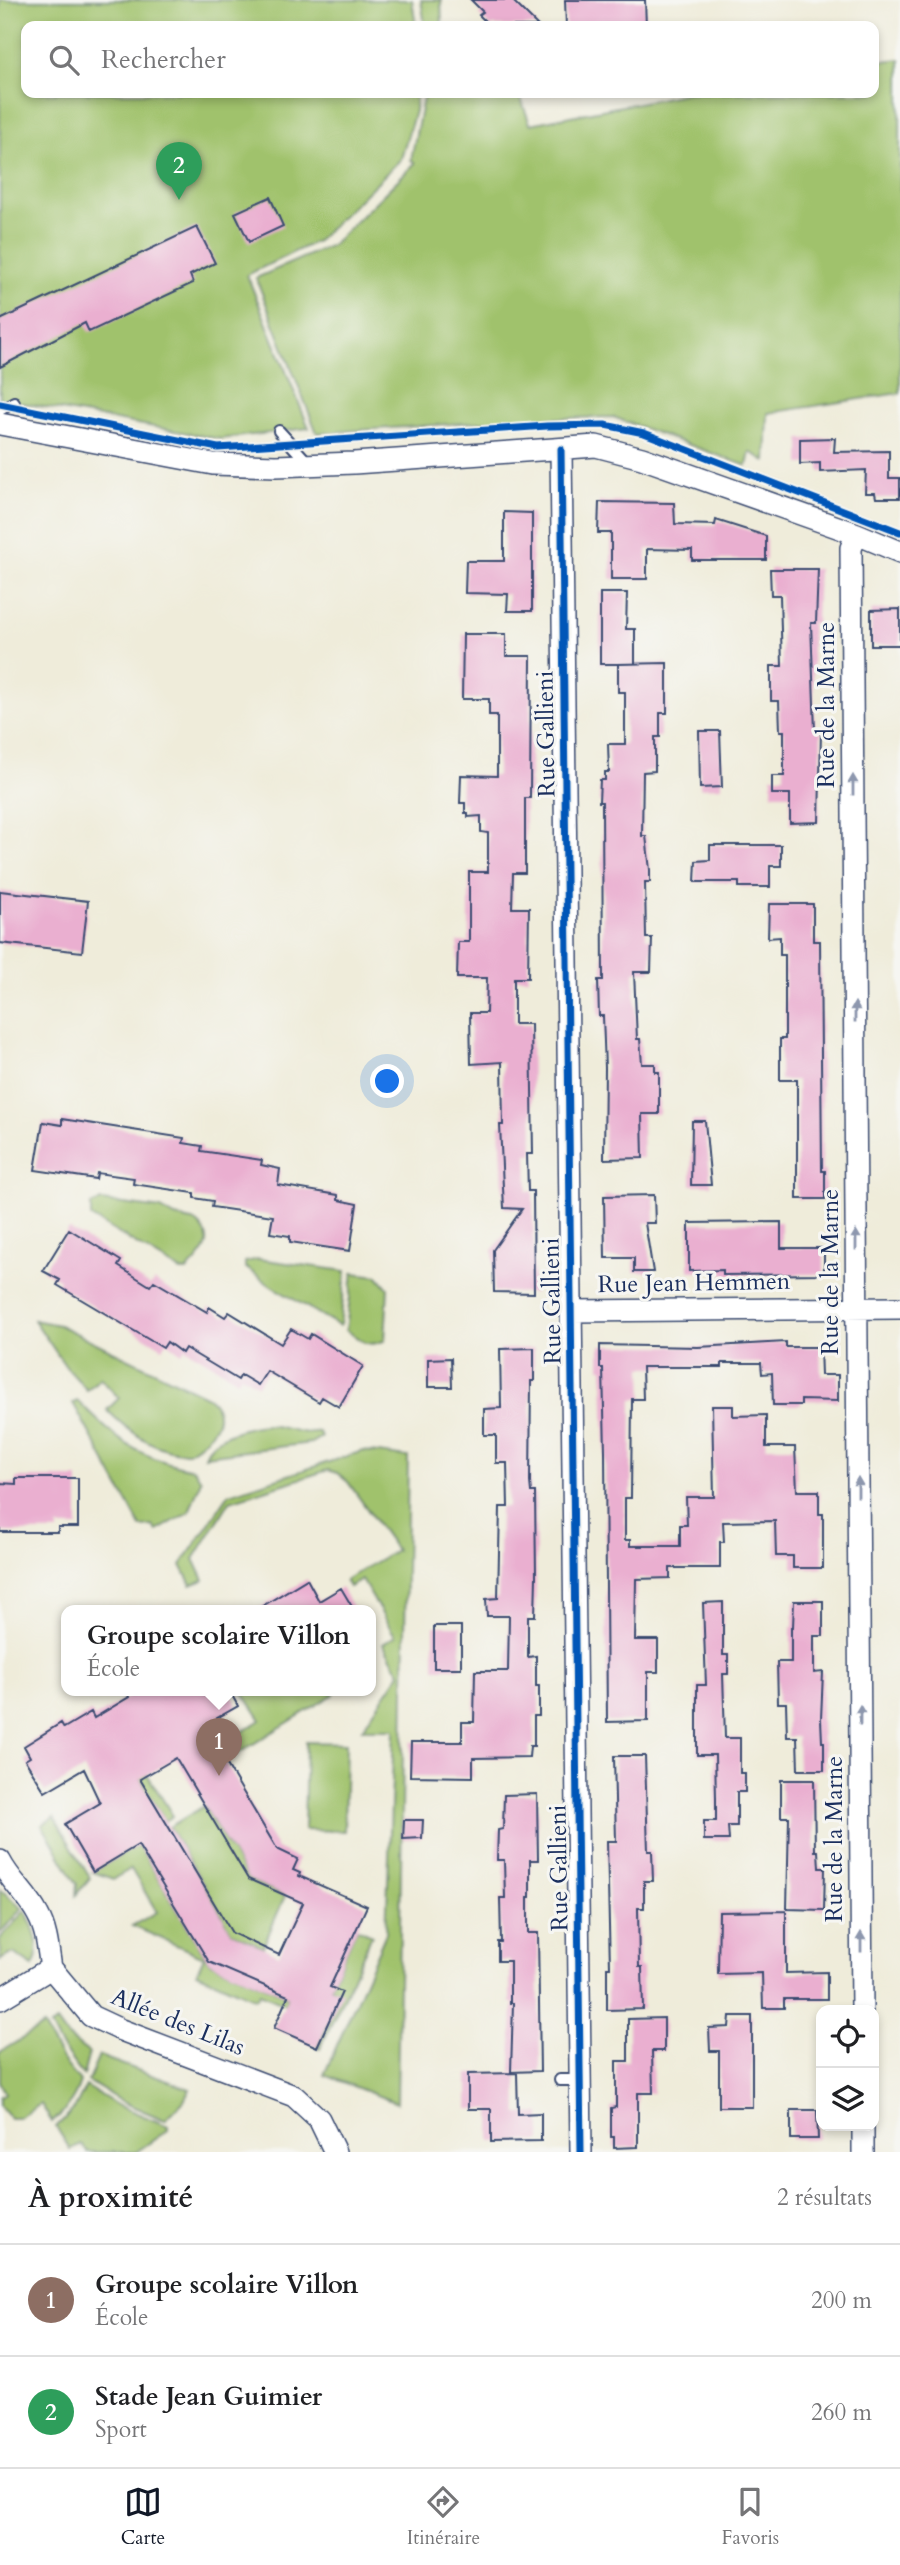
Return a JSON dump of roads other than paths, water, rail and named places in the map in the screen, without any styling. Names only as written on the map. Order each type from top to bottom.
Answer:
[{"type":"street","points":[[0,424],[213,464],[310,464],[596,446],[622,451],[858,534],[900,552]]},
{"type":"street","name":"Rue Gallieni","points":[[562,449],[581,2152]]},
{"type":"street","name":"Rue de la Marne","points":[[858,534],[851,548],[862,2005]]},
{"type":"street","name":"Rue Jean Hemmen","points":[[572,1311],[900,1308]]},
{"type":"street","points":[[0,1861],[8,1878],[38,1914],[46,1934],[51,1968],[0,1999]]},
{"type":"street","name":"Allée des Lilas","points":[[51,1968],[91,2016],[294,2096],[319,2119],[335,2152]]},
{"type":"street","points":[[863,2131],[863,2152]]},
{"type":"lane","points":[[0,410],[14,402]]},
{"type":"lane","points":[[279,431],[310,464]]},
{"type":"lane","points":[[559,2080],[581,2080]]},
{"type":"place","name":"Stade Jean Guimier","points":[[179,200]]},
{"type":"place","name":"Groupe scolaire Villon","points":[[219,1776]]}]
